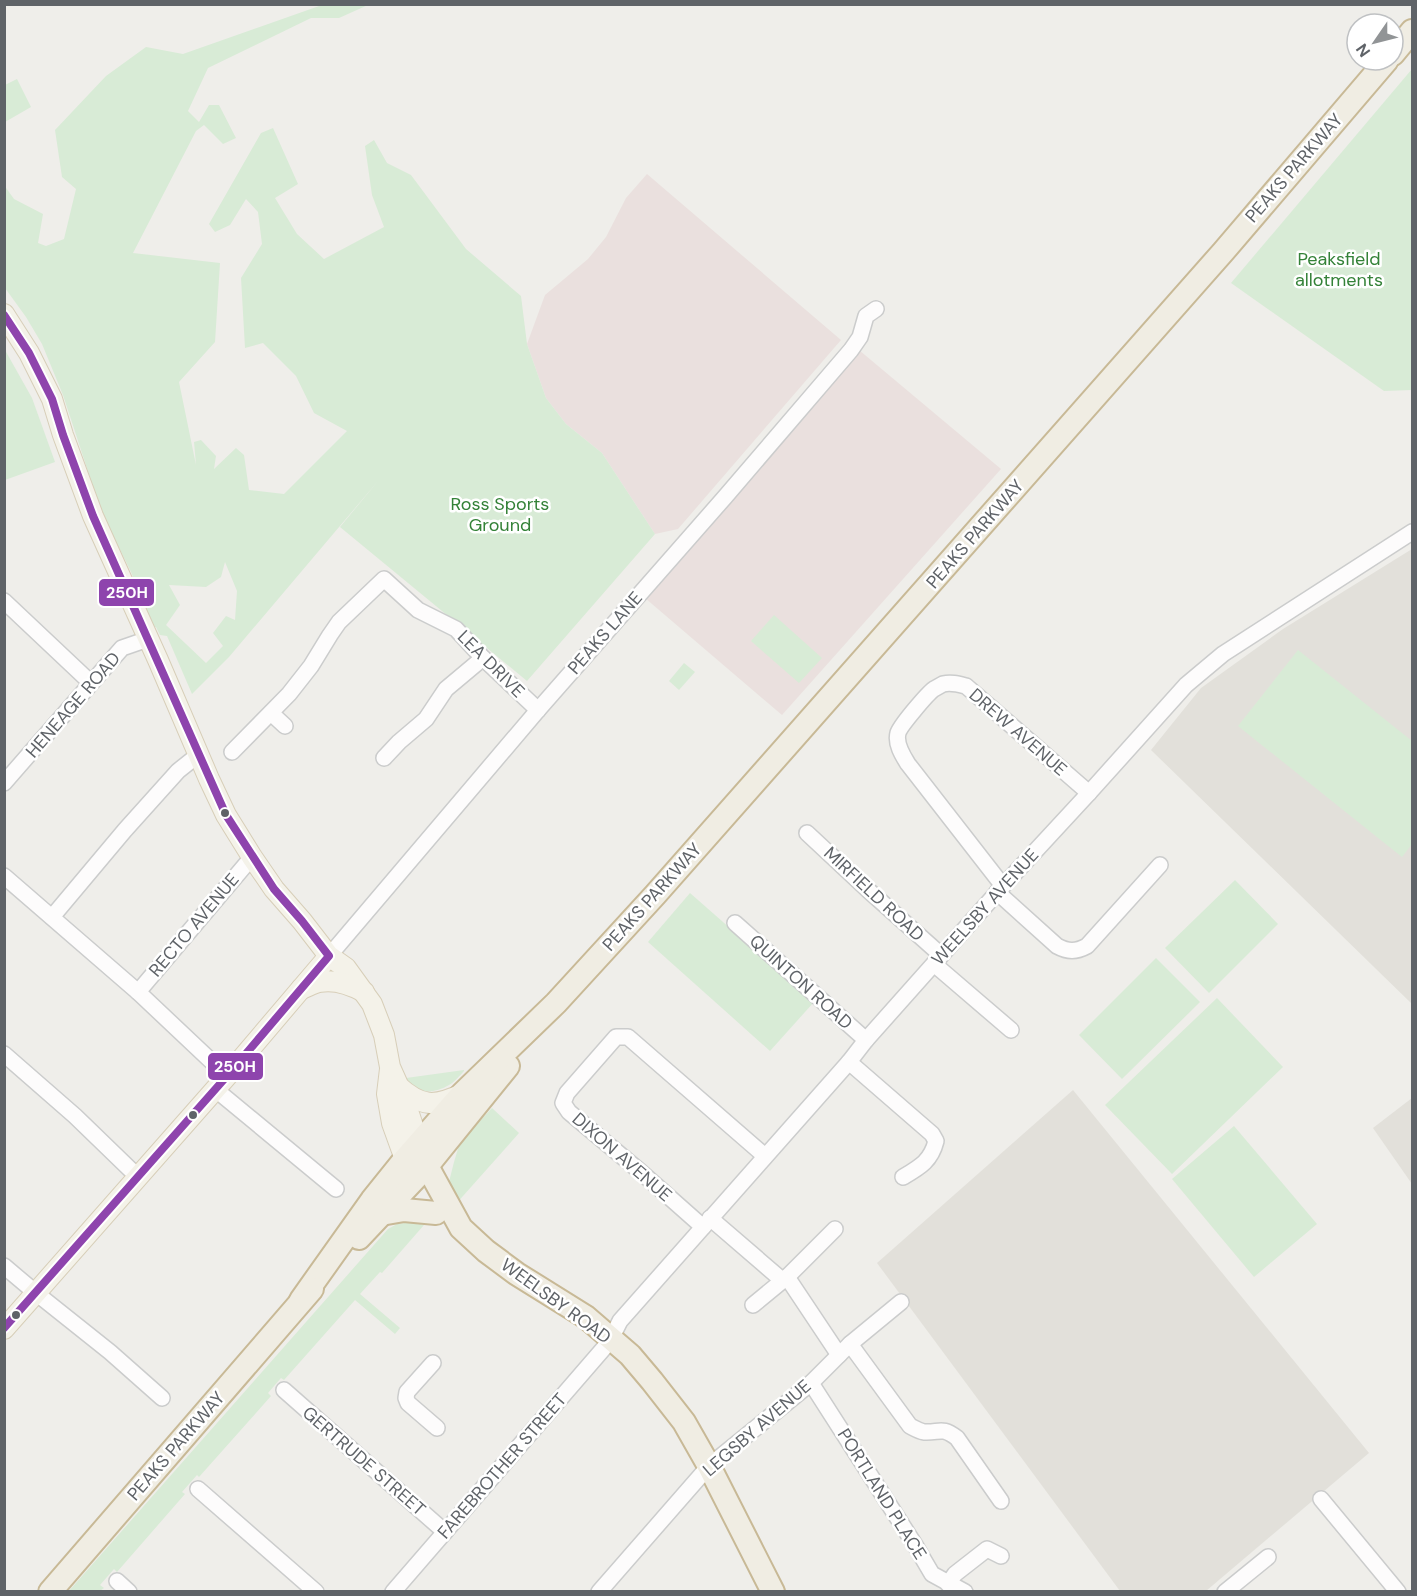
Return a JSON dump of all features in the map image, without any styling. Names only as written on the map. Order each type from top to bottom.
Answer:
[{"type":"highway","name":"PEAKS PARKWAY","points":[[50,1592],[302,1300],[381,1214],[462,1094],[556,1003],[655,895],[1223,252],[1377,72]]},
{"type":"highway","name":"PEAKS PARKWAY","points":[[302,1300],[372,1200],[416,1162],[491,1088],[556,1003]]},
{"type":"highway","points":[[416,1162],[436,1213]]},
{"type":"highway","name":"WEELSBY ROAD","points":[[416,1162],[461,1228],[472,1239],[502,1262],[586,1317],[630,1355],[652,1381],[684,1422],[773,1592]]},
{"type":"highway","points":[[381,1214],[404,1210],[436,1213],[461,1228]]},
{"type":"main road","name":"WEELSBY ROAD","points":[[4,314],[29,353],[52,399],[93,516],[226,815],[274,890],[329,956],[346,968],[372,1004],[381,1026],[390,1067],[398,1086],[416,1162]]},
{"type":"main road","points":[[4,1329],[221,1083],[329,956]]},
{"type":"main road","points":[[301,989],[321,982],[343,982],[364,992]]},
{"type":"main road","name":"WEELSBY ROAD","points":[[390,1067],[387,1094],[392,1123],[416,1162]]},
{"type":"main road","points":[[398,1086],[408,1095],[425,1103],[447,1101],[462,1094]]},
{"type":"street","name":"PEAKS LANE","points":[[329,956],[538,710],[851,350],[860,337],[866,316],[876,309]]},
{"type":"street","name":"WEELSBY AVENUE","points":[[611,1340],[620,1321],[937,959],[1186,685],[1223,654],[1413,532]]},
{"type":"street","name":"LEA DRIVE","points":[[272,713],[311,666],[339,622],[384,579],[418,610],[456,629],[538,710]]},
{"type":"street","points":[[6,605],[91,683]]},
{"type":"street","name":"HENEAGE ROAD","points":[[4,783],[122,648],[148,639]]},
{"type":"street","points":[[384,758],[426,719],[439,698],[454,681],[483,658]]},
{"type":"street","name":"DREW AVENUE","points":[[1000,889],[902,754],[898,744],[898,734],[903,724],[934,688],[950,683],[958,683],[966,687],[1089,793]]},
{"type":"street","points":[[232,752],[272,713],[285,726]]},
{"type":"street","points":[[52,917],[178,771],[198,755]]},
{"type":"street","name":"MIRFIELD ROAD","points":[[807,833],[1011,1030]]},
{"type":"street","name":"RECTO AVENUE","points":[[138,992],[252,857]]},
{"type":"street","points":[[1000,889],[1057,946],[1064,950],[1081,950],[1160,865]]},
{"type":"street","points":[[4,876],[138,992],[221,1083],[336,1190]]},
{"type":"street","name":"QUINTON ROAD","points":[[735,923],[866,1040]]},
{"type":"street","name":"DIXON AVENUE","points":[[706,1223],[569,1112],[563,1103],[567,1093],[616,1037],[628,1037],[765,1156]]},
{"type":"street","points":[[4,1054],[75,1116],[138,1177]]},
{"type":"street","points":[[849,1062],[936,1140],[934,1149],[922,1166],[903,1177]]},
{"type":"street","points":[[706,1223],[785,1278],[910,1426],[923,1432],[948,1431],[957,1438],[1001,1501]]},
{"type":"street","points":[[753,1305],[785,1278],[835,1229]]},
{"type":"street","points":[[4,1266],[110,1352],[162,1398]]},
{"type":"street","name":"LEGSBY AVENUE","points":[[599,1592],[709,1466],[811,1383],[845,1350],[902,1302]]},
{"type":"street","name":"FAREBROTHER STREET","points":[[393,1592],[611,1340]]},
{"type":"street","points":[[433,1363],[407,1392],[406,1398],[408,1403],[437,1428]]},
{"type":"street","name":"PORTLAND PLACE","points":[[811,1383],[932,1574],[965,1592]]},
{"type":"street","name":"GERTRUDE STREET","points":[[284,1390],[445,1532]]},
{"type":"street","points":[[198,1489],[316,1592]]},
{"type":"street","points":[[1321,1499],[1398,1592]]},
{"type":"street","points":[[948,1584],[955,1574],[987,1549],[1001,1556]]},
{"type":"street","points":[[1225,1592],[1268,1557]]},
{"type":"shaded area","points":[[647,174],[841,340],[678,529],[655,534],[602,453],[566,424],[546,398],[527,344],[545,295],[588,259],[606,237],[626,198]]},
{"type":"shaded area","points":[[859,350],[1001,469],[782,715],[645,598]]},
{"type":"shaded area","points":[[1412,549],[1412,1004],[1151,750],[1201,688],[1283,629]]},
{"type":"shaded area","points":[[1073,1090],[1369,1453],[1206,1591],[1120,1591],[877,1263]]},
{"type":"shaded area","points":[[1412,1098],[1412,1184],[1373,1128]]},
{"type":"green space","name":"Ross Sports Ground","points":[[322,5],[368,5],[339,18],[311,18],[208,68],[188,111],[199,122],[209,105],[219,105],[236,138],[223,144],[204,125],[196,131],[133,253],[220,263],[215,342],[179,382],[196,465],[194,442],[201,440],[216,456],[214,469],[236,448],[244,455],[249,490],[284,494],[347,431],[314,413],[296,376],[263,343],[245,348],[241,278],[262,244],[258,212],[246,199],[230,225],[215,232],[209,224],[261,133],[273,128],[298,184],[275,198],[297,234],[324,259],[384,227],[372,195],[365,146],[374,140],[387,163],[411,175],[466,249],[521,296],[527,344],[546,398],[566,424],[602,453],[655,534],[527,681],[340,527],[378,481],[229,657],[192,694],[167,636],[160,635],[154,627],[131,572],[101,511],[63,395],[42,344],[5,288],[4,185],[14,199],[43,214],[38,243],[46,246],[64,239],[76,189],[62,177],[55,130],[106,76],[146,47],[183,54]],"holes":[[[225,562],[237,591],[235,620],[226,616],[213,633],[223,646],[206,663],[166,625],[180,605],[169,585],[206,587],[221,577]]]},
{"type":"green space","name":"Peaksfield allotments","points":[[1412,69],[1412,390],[1384,391],[1231,283]]},
{"type":"green space","points":[[17,79],[31,107],[5,122],[5,85]]},
{"type":"green space","points":[[5,350],[32,398],[55,462],[5,480]]},
{"type":"green space","points":[[774,615],[822,658],[799,683],[751,641]]},
{"type":"green space","points":[[1298,650],[1412,741],[1412,844],[1402,857],[1238,726]]},
{"type":"green space","points":[[684,663],[695,672],[679,690],[669,681]]},
{"type":"green space","points":[[1235,880],[1278,924],[1209,993],[1165,948]]},
{"type":"green space","points":[[690,893],[814,1002],[770,1051],[648,942]]},
{"type":"green space","points":[[1156,958],[1200,1002],[1122,1079],[1079,1035]]},
{"type":"green space","points":[[1217,998],[1283,1067],[1172,1174],[1105,1105]]},
{"type":"green space","points":[[464,1070],[457,1079],[444,1088],[424,1092],[413,1088],[406,1078]]},
{"type":"green space","points":[[492,1108],[519,1133],[455,1205],[448,1186],[460,1142]]},
{"type":"green space","points":[[1234,1126],[1317,1224],[1254,1277],[1172,1179]]},
{"type":"green space","points":[[412,1222],[424,1225],[382,1273],[380,1272],[360,1294],[400,1328],[395,1334],[355,1300],[284,1380],[281,1378],[268,1393],[271,1396],[199,1477],[197,1475],[182,1492],[185,1494],[117,1572],[114,1569],[100,1585],[104,1588],[100,1591],[68,1592],[388,1229],[397,1224]]},
{"type":"transit line","name":"250H","points":[[4,315],[29,353],[52,399],[93,516],[226,815],[274,889],[329,956],[227,1076],[4,1328]]}]
